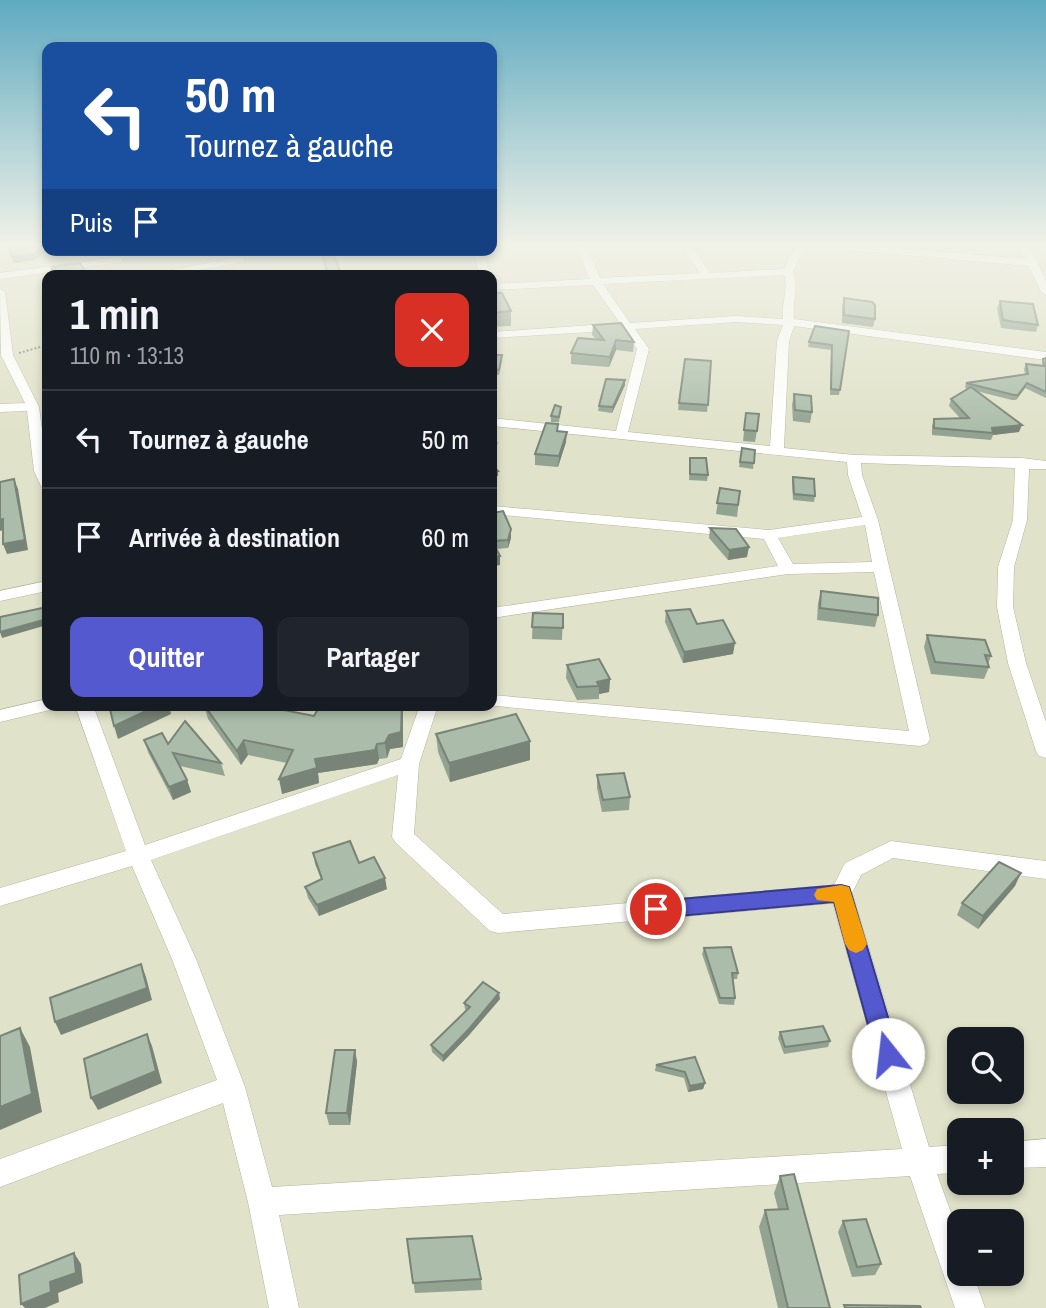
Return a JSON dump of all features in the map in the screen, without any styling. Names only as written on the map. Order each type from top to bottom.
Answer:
[{"type":"street","points":[[1,308],[6,360],[33,407],[42,459]]},
{"type":"street","points":[[616,308],[643,349],[621,435]]},
{"type":"street","points":[[777,449],[783,341],[789,323],[787,308]]},
{"type":"street","points":[[497,335],[736,319],[789,323],[1046,356]]},
{"type":"street","points":[[0,408],[33,407]]},
{"type":"street","points":[[497,423],[777,449],[854,459],[1022,462],[1046,465]]},
{"type":"street","points":[[497,701],[920,739],[872,520],[855,475],[854,459]]},
{"type":"street","points":[[1022,462],[1020,520],[1006,567],[1006,607],[1017,663],[1046,751]]},
{"type":"street","points":[[497,510],[769,535],[872,520]]},
{"type":"street","points":[[769,535],[788,569]]},
{"type":"street","points":[[497,611],[788,569],[881,567]]},
{"type":"street","points":[[0,596],[42,587]]},
{"type":"street","points":[[0,716],[42,706]]},
{"type":"street","points":[[86,711],[138,856],[184,959],[232,1087],[262,1202],[284,1308]]},
{"type":"street","points":[[427,711],[409,764],[403,837],[498,923],[841,893]]},
{"type":"street","points":[[0,897],[138,856],[409,764]]},
{"type":"street","points":[[970,1308],[919,1161],[841,893],[853,869],[891,849],[1046,870]]},
{"type":"street","points":[[0,1173],[232,1087]]},
{"type":"street","points":[[1024,1155],[1046,1153]]},
{"type":"street","points":[[262,1202],[947,1159]]},
{"type":"path","points":[[6,360],[42,347]]},
{"type":"building","points":[[497,308],[510,308],[511,311],[497,312]]},
{"type":"building","points":[[844,308],[875,308],[875,319],[844,315]]},
{"type":"building","points":[[1001,308],[1034,308],[1038,325],[1003,320]]},
{"type":"building","points":[[621,323],[634,342],[616,340],[610,357],[571,353],[578,338],[604,340],[593,325]]},
{"type":"building","points":[[815,326],[849,331],[840,390],[831,389],[832,345],[809,342]]},
{"type":"building","points":[[497,355],[502,355],[499,370]]},
{"type":"building","points":[[1046,358],[1046,392],[1027,383],[1018,395],[1014,395],[966,383],[1028,374],[1026,364],[1044,366],[1043,359]]},
{"type":"building","points":[[685,359],[711,361],[708,405],[679,403]]},
{"type":"building","points":[[606,379],[625,380],[613,407],[599,406]]},
{"type":"building","points":[[971,387],[1022,425],[992,428],[993,433],[934,428],[934,419],[969,418],[951,399]]},
{"type":"building","points":[[794,394],[811,396],[812,412],[795,410]]},
{"type":"building","points":[[555,405],[561,407],[559,417],[551,416]]},
{"type":"building","points":[[746,413],[759,414],[757,431],[744,430]]},
{"type":"building","points":[[546,423],[558,424],[557,431],[567,432],[559,456],[535,454]]},
{"type":"building","points":[[742,448],[755,450],[754,463],[740,462]]},
{"type":"building","points":[[690,458],[706,458],[708,475],[690,474]]},
{"type":"building","points":[[793,477],[814,479],[815,496],[794,494]]},
{"type":"building","points":[[14,479],[25,540],[3,544],[0,482]]},
{"type":"building","points":[[720,488],[740,491],[738,505],[717,503]]},
{"type":"building","points":[[503,511],[511,529],[508,540],[497,541],[497,512]]},
{"type":"building","points":[[710,528],[736,529],[749,547],[729,550]]},
{"type":"building","points":[[821,591],[878,598],[878,615],[820,608]]},
{"type":"building","points":[[42,608],[42,620],[0,632],[0,617]]},
{"type":"building","points":[[690,609],[697,624],[723,620],[735,643],[684,652],[666,611]]},
{"type":"building","points":[[533,613],[563,614],[563,628],[532,627]]},
{"type":"building","points":[[927,635],[985,640],[991,656],[985,655],[989,667],[935,662]]},
{"type":"building","points":[[599,659],[610,679],[597,682],[599,686],[577,687],[567,665]]},
{"type":"building","points":[[110,711],[146,711],[114,726]]},
{"type":"building","points":[[208,711],[289,711],[314,716],[317,711],[402,711],[401,732],[389,735],[385,743],[377,744],[375,750],[315,759],[317,768],[279,779],[293,750],[244,740],[237,751]]},
{"type":"building","points":[[516,714],[530,741],[449,763],[436,734]]},
{"type":"building","points":[[185,721],[221,763],[173,753],[187,780],[169,787],[144,740],[162,733],[168,744]]},
{"type":"building","points":[[624,773],[630,797],[603,800],[597,775]]},
{"type":"building","points":[[350,841],[359,863],[374,857],[385,878],[317,905],[305,887],[322,879],[313,853]]},
{"type":"building","points":[[999,862],[1021,873],[983,916],[962,903]]},
{"type":"building","points":[[731,947],[738,973],[732,973],[735,998],[720,998],[704,948]]},
{"type":"building","points":[[141,964],[147,988],[55,1022],[50,998]]},
{"type":"building","points":[[483,982],[499,993],[443,1056],[431,1045],[470,1007],[464,1003]]},
{"type":"building","points":[[823,1026],[830,1041],[785,1047],[780,1032]]},
{"type":"building","points":[[20,1028],[32,1094],[0,1107],[0,1036]]},
{"type":"building","points":[[147,1034],[156,1071],[91,1098],[84,1059]]},
{"type":"building","points":[[335,1050],[355,1050],[347,1113],[326,1113]]},
{"type":"building","points":[[695,1057],[705,1083],[690,1086],[685,1072],[656,1065]]},
{"type":"building","points":[[794,1174],[830,1308],[788,1308],[765,1210],[788,1209],[780,1176]]},
{"type":"building","points":[[866,1219],[881,1264],[857,1267],[843,1221]]},
{"type":"building","points":[[472,1236],[481,1279],[413,1283],[407,1239]]},
{"type":"building","points":[[74,1253],[76,1273],[50,1282],[51,1292],[21,1304],[19,1275]]},
{"type":"building","points":[[844,1305],[920,1306],[921,1308],[845,1308]]},
{"type":"slow traffic","points":[[824,895],[841,893],[856,944]]},
{"type":"route","points":[[656,909],[841,893],[888,1054]]}]
